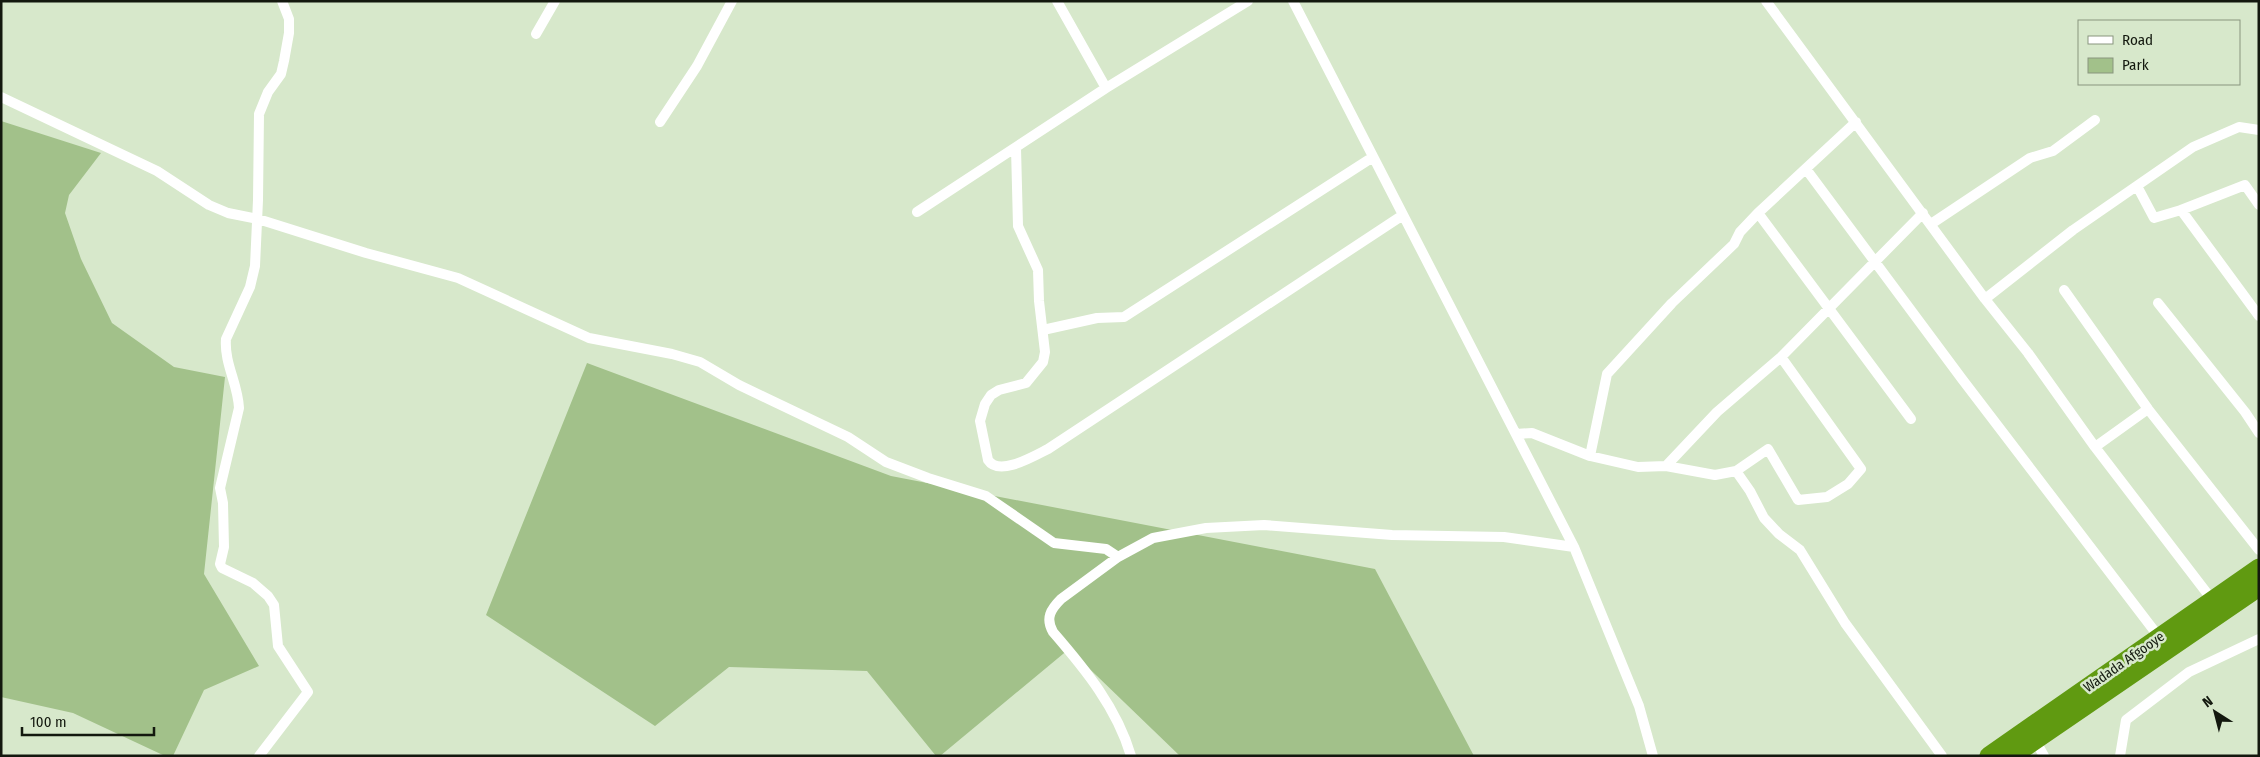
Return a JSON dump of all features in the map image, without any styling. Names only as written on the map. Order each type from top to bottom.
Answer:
[{"type":"highway","name":"Wadada Afgooye","points":[[1989,756],[2259,568]]},
{"type":"highway","name":"Wadada Afgooye","points":[[2012,756],[2040,748],[2259,587]]},
{"type":"street","points":[[259,756],[308,692],[278,646],[274,605],[268,596],[253,583],[222,568],[220,564],[224,547],[223,503],[220,488],[239,408],[238,395],[227,356],[226,339],[250,287],[255,266],[258,219],[259,114],[268,92],[281,74],[289,33],[289,19],[282,1]]},
{"type":"street","points":[[536,34],[555,1]]},
{"type":"street","points":[[660,122],[697,66],[732,1]]},
{"type":"street","points":[[1057,1],[1106,88]]},
{"type":"street","points":[[917,212],[1106,88],[1248,1]]},
{"type":"street","points":[[1293,1],[1574,547],[1639,706],[1653,756]]},
{"type":"street","points":[[1766,1],[1985,299],[2028,353],[2095,447],[2213,601]]},
{"type":"street","points":[[1,97],[157,171],[209,206],[228,213],[258,219],[366,253],[458,278],[588,338],[672,354],[700,362],[739,385],[848,437],[886,462],[928,478],[986,496],[1054,543],[1106,548],[1118,557]]},
{"type":"street","points":[[1931,224],[2030,158],[2053,151],[2095,120]]},
{"type":"street","points":[[1590,456],[1607,374],[1672,304],[1734,244],[1740,232],[1758,213],[1856,122]]},
{"type":"street","points":[[1985,299],[2073,230],[2193,146],[2239,126],[2259,130]]},
{"type":"street","points":[[1016,148],[1018,226],[1038,270],[1039,301],[1045,352],[1043,362],[1031,379],[1026,383],[999,390],[991,395],[982,414],[980,421],[988,460],[991,465],[997,468],[1023,462],[1048,449],[1403,215]]},
{"type":"street","points":[[1043,330],[1096,318],[1124,317],[1373,157]]},
{"type":"street","points":[[1806,169],[1876,260],[1962,379],[2159,637]]},
{"type":"street","points":[[2137,186],[2154,218],[2181,210],[2245,185],[2259,205]]},
{"type":"street","points":[[2181,210],[2259,316]]},
{"type":"street","points":[[1758,213],[1911,420]]},
{"type":"street","points":[[1666,466],[1717,412],[1780,356],[1923,213]]},
{"type":"street","points":[[2064,290],[2148,409],[2259,550]]},
{"type":"street","points":[[2158,303],[2245,412],[2259,433]]},
{"type":"street","points":[[1516,434],[1532,433],[1590,456],[1638,467],[1666,466],[1715,475],[1736,471],[1768,449],[1798,500],[1827,497],[1848,484],[1861,469],[1780,356]]},
{"type":"street","points":[[2095,447],[2148,409]]},
{"type":"street","points":[[1736,471],[1750,491],[1764,518],[1779,534],[1800,550],[1845,623],[1942,756]]},
{"type":"street","points":[[1131,756],[1120,723],[1087,672],[1049,625],[1050,612],[1057,602],[1118,557],[1154,538],[1206,528],[1264,525],[1392,535],[1504,537],[1574,547]]},
{"type":"street","points":[[2120,756],[2126,720],[2189,672],[2259,639]]},
{"type":"green space","points":[[1,121],[101,153],[69,195],[65,213],[81,259],[112,323],[174,367],[225,377],[204,574],[259,666],[204,690],[173,756],[165,756],[73,713],[1,697]]},
{"type":"green space","points":[[587,363],[891,476],[1375,569],[1474,756],[1180,756],[1069,649],[940,756],[936,756],[867,671],[729,667],[655,726],[486,615]]}]
